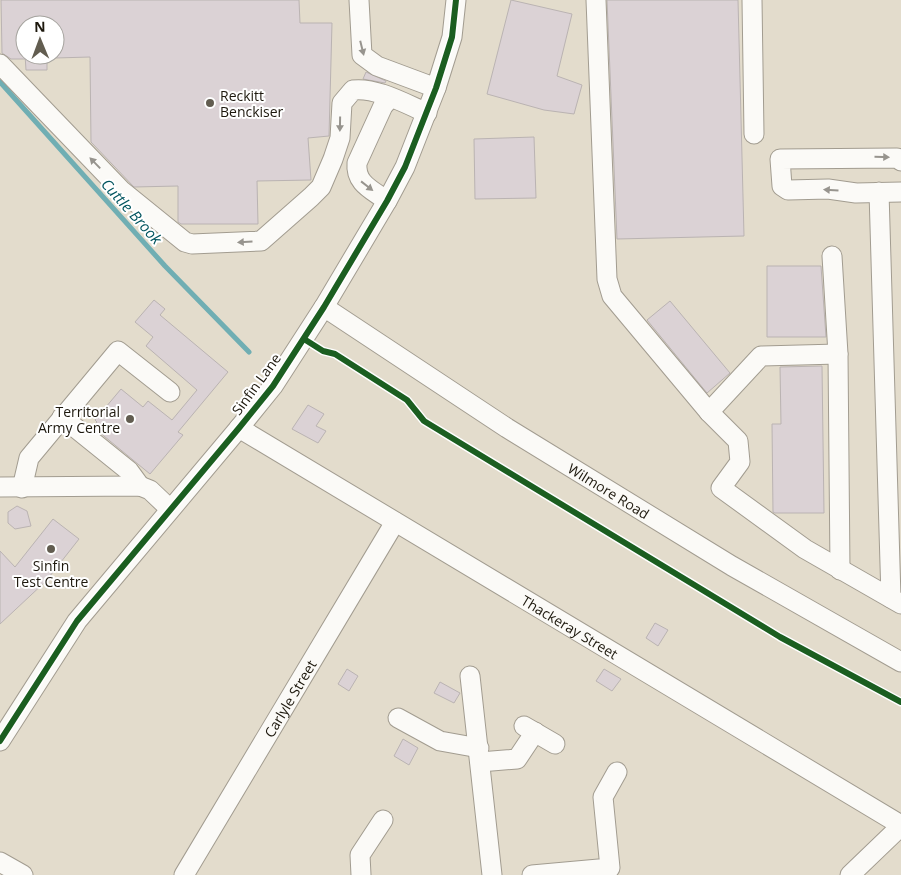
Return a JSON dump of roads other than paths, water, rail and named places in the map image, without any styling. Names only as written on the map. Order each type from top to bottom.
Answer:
[{"type":"street","points":[[359,0],[362,55],[376,66],[436,88]]},
{"type":"street","name":"Sinfin Lane","points":[[0,741],[77,621],[273,386],[324,307],[388,201],[405,167],[428,113],[452,37],[456,0]]},
{"type":"street","points":[[596,0],[607,279],[612,296],[709,412],[738,442],[740,462],[721,488],[805,549],[840,570],[896,596],[879,192]]},
{"type":"street","points":[[752,0],[754,134]]},
{"type":"street","points":[[0,64],[122,191],[185,242],[192,244],[261,241],[321,187],[340,138],[342,103],[346,95],[352,90],[360,89],[390,98],[428,113]]},
{"type":"street","points":[[388,201],[366,187],[358,178],[356,172],[357,163],[383,106],[390,98]]},
{"type":"street","points":[[901,161],[897,158],[780,159],[782,186],[788,190],[828,189],[856,193],[901,192]]},
{"type":"street","points":[[832,256],[838,354],[840,570]]},
{"type":"street","name":"Wilmore Road","points":[[324,307],[507,428],[707,551],[901,662]]},
{"type":"street","points":[[22,488],[29,458],[118,351],[170,392]]},
{"type":"street","points":[[709,412],[761,356],[838,354]]},
{"type":"street","points":[[62,417],[129,471],[140,486]]},
{"type":"street","name":"Thackeray Street","points":[[239,428],[901,826]]},
{"type":"street","points":[[0,487],[140,486],[150,490],[170,509]]},
{"type":"street","name":"Carlyle Street","points":[[184,875],[395,522]]},
{"type":"street","points":[[470,676],[492,875]]},
{"type":"street","points":[[398,718],[440,741],[479,755],[517,759],[529,729],[555,744]]},
{"type":"street","points":[[532,875],[610,868],[603,797],[617,772]]},
{"type":"street","points":[[361,875],[360,855],[383,820]]},
{"type":"street","points":[[850,875],[901,826]]},
{"type":"street","points":[[0,862],[23,875]]},
{"type":"waterway","name":"Cuttle Brook","points":[[0,82],[165,266],[249,352]]},
{"type":"place","name":"Reckitt Benckiser","points":[[210,103]]},
{"type":"place","name":"Territorial Army Centre","points":[[130,419]]},
{"type":"place","name":"Sinfin Test Centre","points":[[51,549]]}]
